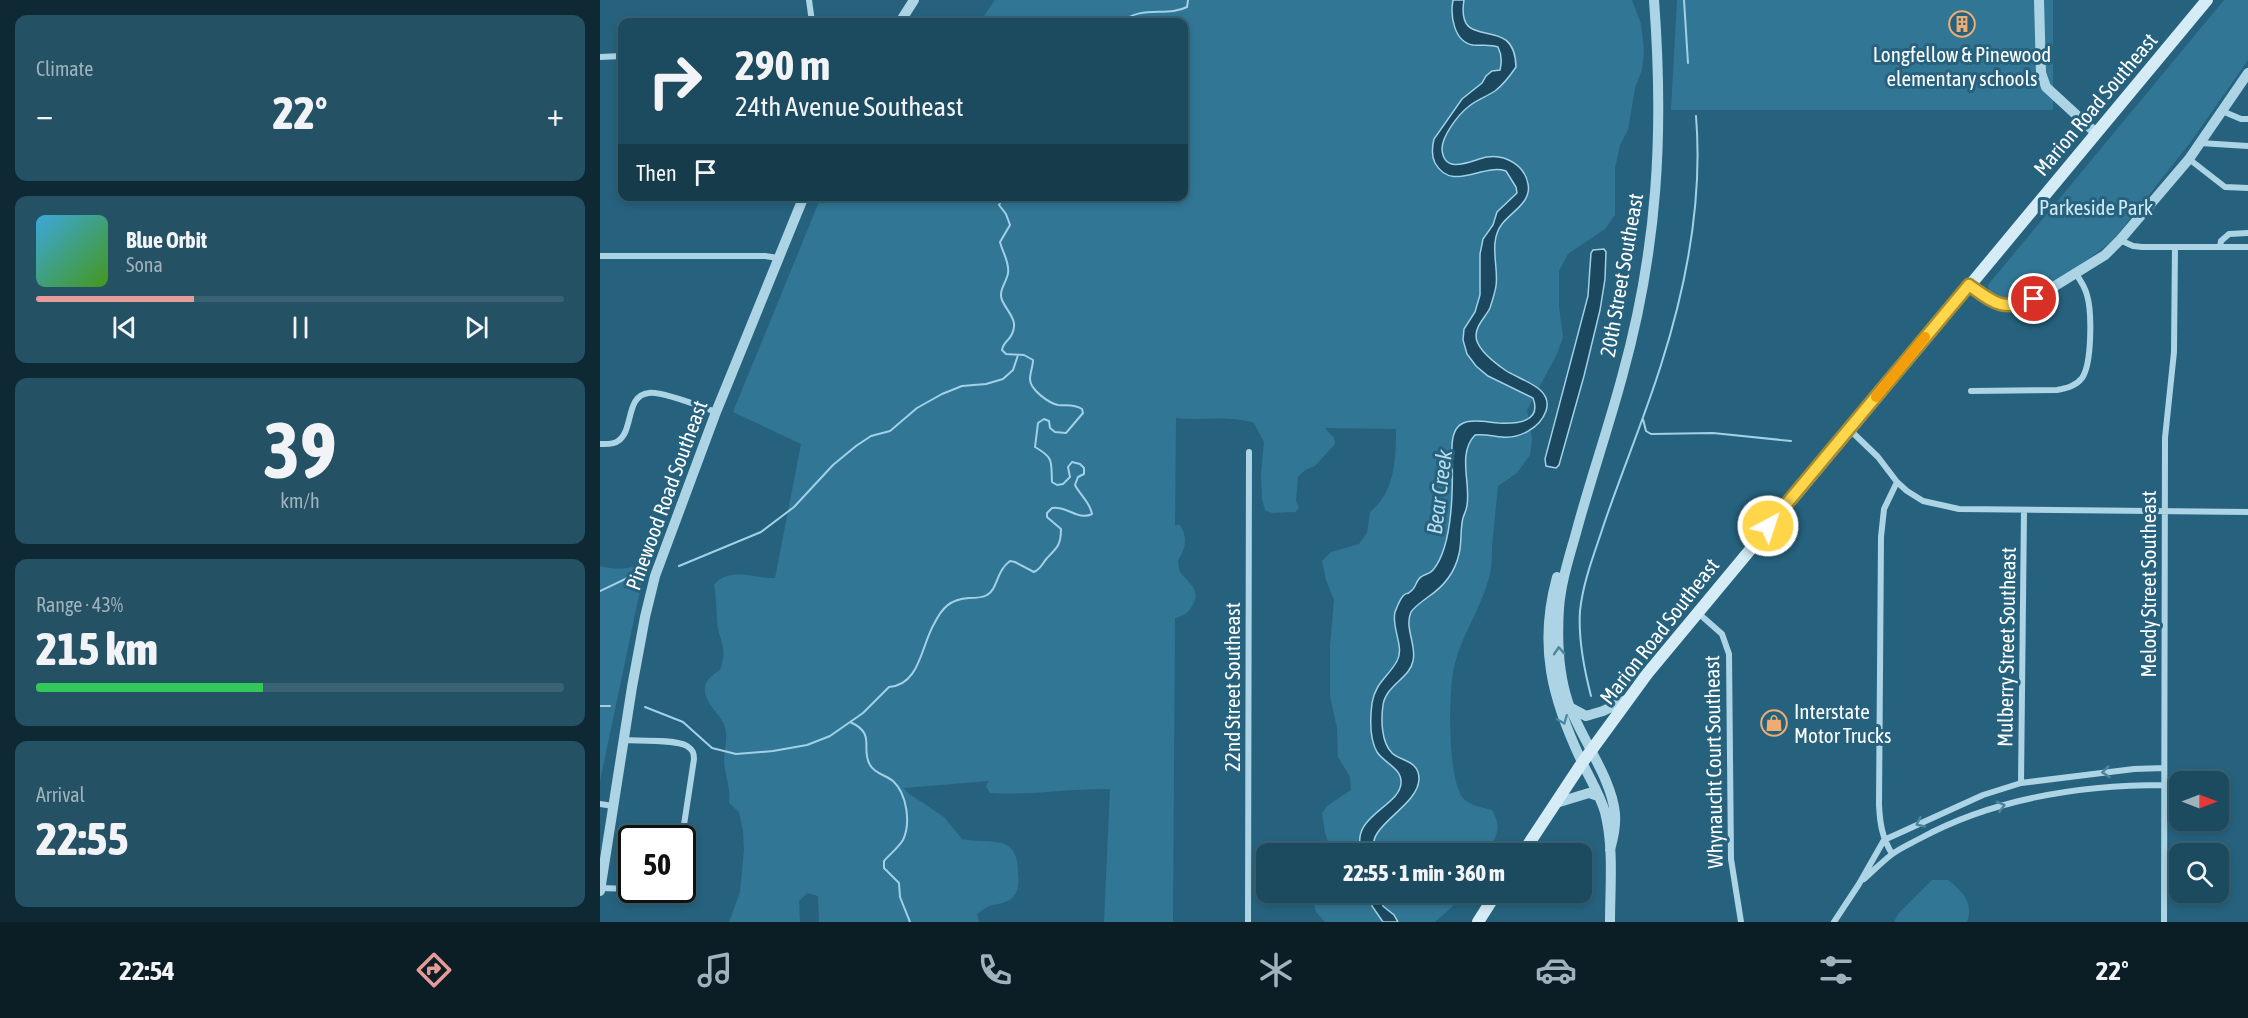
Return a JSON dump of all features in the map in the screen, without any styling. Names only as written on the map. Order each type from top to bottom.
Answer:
[{"type":"main road","name":"Marion Road Southeast","points":[[1529,843],[1628,699],[1697,612],[2207,0]]},
{"type":"main road","points":[[1478,922],[1490,903]]},
{"type":"street","points":[[809,0],[811,18]]},
{"type":"street","points":[[903,18],[914,0]]},
{"type":"street","name":"20th Street Southeast","points":[[1610,850],[1615,832],[1614,806],[1570,708],[1560,667],[1559,606],[1562,582],[1590,480],[1630,348],[1651,244],[1660,128],[1654,0]]},
{"type":"street","points":[[2039,0],[2041,73],[2046,87],[2096,133]]},
{"type":"street","points":[[600,57],[618,56]]},
{"type":"street","points":[[1969,285],[1988,298],[2010,306],[2034,299],[2105,255],[2189,159],[2248,73]]},
{"type":"street","points":[[2222,111],[2241,119],[2248,119]]},
{"type":"street","points":[[2199,143],[2248,146]]},
{"type":"street","points":[[2189,159],[2225,187],[2248,188]]},
{"type":"street","name":"Pinewood Road Southeast","points":[[600,890],[605,824],[613,806],[645,617],[655,576],[716,412],[802,201]]},
{"type":"street","points":[[2220,247],[2221,241],[2229,234],[2248,233]]},
{"type":"street","points":[[2120,240],[2136,247],[2248,247]]},
{"type":"street","name":"Melody Street Southeast","points":[[2164,922],[2165,430],[2174,352],[2175,247]]},
{"type":"street","points":[[600,256],[765,256],[778,258]]},
{"type":"street","points":[[1971,391],[2057,390],[2079,382],[2088,367],[2089,360],[2089,309],[2085,290],[2076,274]]},
{"type":"street","points":[[600,444],[614,443],[622,438],[634,404],[638,398],[647,393],[716,412]]},
{"type":"street","points":[[1849,429],[1878,457],[1897,482],[1917,497],[1935,505],[1959,509],[2024,511],[2248,512]]},
{"type":"street","name":"22nd Street Southeast","points":[[1248,922],[1249,452]]},
{"type":"street","name":"20th Street Southeast","points":[[1590,480],[1551,600],[1548,626],[1549,662],[1555,699],[1582,763],[1599,796],[1607,820],[1610,850],[1610,922]]},
{"type":"street","points":[[1892,854],[1884,840],[1879,805],[1881,528],[1886,502],[1897,482]]},
{"type":"street","name":"Mulberry Street Southeast","points":[[2021,783],[2024,511]]},
{"type":"street","name":"Whynaucht Court Southeast","points":[[1697,612],[1722,634],[1729,654],[1731,859],[1741,922]]},
{"type":"street","points":[[1570,708],[1581,715],[1590,715],[1628,699]]},
{"type":"street","points":[[623,740],[676,743],[685,745],[692,751],[693,759],[684,825]]},
{"type":"street","points":[[1834,922],[1884,840],[1983,795],[2021,783],[2134,769],[2164,768]]},
{"type":"street","points":[[1859,884],[1892,854],[1936,830],[1986,810],[2081,790],[2126,785],[2165,785]]},
{"type":"street","points":[[1556,803],[1589,793],[1599,796]]},
{"type":"street","points":[[600,804],[613,806]]},
{"type":"street","points":[[600,890],[618,889]]},
{"type":"green space","points":[[995,0],[1632,0],[1641,24],[1644,51],[1642,70],[1635,88],[1628,130],[1620,145],[1615,168],[1615,215],[1605,229],[1568,254],[1559,271],[1559,307],[1563,337],[1557,354],[1527,410],[1532,439],[1530,455],[1517,473],[1498,486],[1490,574],[1455,663],[1450,711],[1454,772],[1458,788],[1466,801],[1492,810],[1498,827],[1493,842],[1328,843],[1325,833],[1322,813],[1327,806],[1351,790],[1350,777],[1338,757],[1337,728],[1330,696],[1330,646],[1334,600],[1322,561],[1331,552],[1359,544],[1367,533],[1370,512],[1385,495],[1389,485],[1394,463],[1396,429],[1325,428],[1334,438],[1335,444],[1315,466],[1305,470],[1298,477],[1296,501],[1299,508],[1295,512],[1272,513],[1265,510],[1262,499],[1261,473],[1264,442],[1254,423],[1235,419],[1176,418],[1175,525],[1180,525],[1185,539],[1183,551],[1178,560],[1179,570],[1196,595],[1189,610],[1184,615],[1175,618],[1173,922],[1104,922],[1110,789],[1020,794],[990,793],[986,786],[989,781],[904,788],[944,817],[962,839],[1001,843],[1013,851],[1017,860],[1018,888],[1016,894],[1008,901],[989,906],[977,914],[979,922],[819,922],[818,896],[807,893],[799,901],[800,922],[729,922],[740,892],[744,850],[739,812],[729,803],[724,761],[726,738],[724,724],[705,692],[707,682],[720,670],[723,658],[714,585],[720,579],[735,575],[775,578],[801,444],[733,412],[819,201],[1188,201],[1188,18],[983,18]]},
{"type":"green space","points":[[1677,0],[2053,0],[2053,110],[1671,110]]},
{"type":"green space","name":"Parkeside Park","points":[[2224,0],[2248,0],[2248,60],[2190,143],[2114,239],[2066,274],[2024,297],[2008,300],[1989,291],[1988,285]]},
{"type":"green space","points":[[644,562],[600,781],[600,566],[634,567]]},
{"type":"green space","points":[[1932,880],[1948,880],[1966,898],[1969,909],[1967,922],[1894,922],[1898,914]]},
{"type":"green space","points":[[1315,903],[1455,903],[1435,922],[1325,922],[1315,909]]},
{"type":"shaded area","points":[[1453,0],[1464,0],[1464,17],[1468,26],[1476,31],[1506,40],[1513,50],[1516,67],[1498,88],[1471,105],[1455,120],[1443,144],[1444,157],[1448,162],[1454,164],[1468,163],[1487,157],[1508,159],[1523,172],[1528,184],[1524,201],[1498,231],[1495,247],[1496,289],[1490,308],[1477,328],[1477,341],[1496,364],[1540,390],[1547,403],[1546,411],[1539,423],[1528,431],[1509,437],[1475,435],[1470,443],[1466,460],[1467,507],[1462,522],[1457,561],[1443,584],[1411,612],[1409,624],[1413,661],[1411,667],[1389,692],[1383,705],[1382,723],[1388,748],[1395,756],[1416,768],[1419,779],[1410,799],[1383,825],[1373,843],[1360,843],[1362,830],[1368,821],[1393,799],[1401,783],[1399,773],[1380,756],[1374,747],[1371,728],[1372,703],[1376,690],[1399,656],[1394,618],[1399,603],[1403,596],[1413,590],[1419,578],[1433,570],[1445,545],[1451,513],[1452,450],[1455,430],[1466,422],[1473,421],[1520,422],[1531,417],[1535,406],[1533,398],[1488,376],[1476,366],[1467,354],[1463,340],[1464,329],[1475,312],[1480,295],[1480,254],[1483,239],[1493,225],[1497,212],[1517,193],[1506,171],[1450,176],[1442,172],[1435,163],[1432,151],[1434,139],[1462,99],[1482,83],[1492,71],[1500,70],[1501,64],[1498,47],[1473,45],[1461,39],[1452,13]]},
{"type":"shaded area","points":[[1604,249],[1606,252],[1605,279],[1584,376],[1559,465],[1556,468],[1546,466],[1545,459],[1588,296],[1591,253],[1593,250]]},
{"type":"shaded area","points":[[1372,903],[1383,903],[1398,922],[1383,922]]},
{"type":"waterway","points":[[1129,18],[1145,12],[1179,10],[1187,7],[1188,0]]},
{"type":"waterway","points":[[1684,0],[1688,63]]},
{"type":"waterway","points":[[1591,696],[1581,644],[1580,611],[1593,556],[1654,385],[1678,304],[1695,211],[1698,148],[1696,116]]},
{"type":"waterway","points":[[645,707],[683,722],[712,748],[736,754],[807,745],[830,736],[863,713],[889,687],[899,685],[907,679],[918,663],[937,618],[947,605],[957,600],[987,595],[993,589],[1005,565],[1010,561],[1034,572],[1040,568],[1056,549],[1060,539],[1061,529],[1047,517],[1047,513],[1052,508],[1082,516],[1092,514],[1075,485],[1078,477],[1084,474],[1084,468],[1072,462],[1068,467],[1070,477],[1063,484],[1057,485],[1052,482],[1048,457],[1035,447],[1038,423],[1044,419],[1049,421],[1050,428],[1055,432],[1066,433],[1083,413],[1082,409],[1058,405],[1045,399],[1036,392],[1031,383],[1033,360],[1024,355],[1006,354],[1002,350],[1012,334],[1014,324],[1001,296],[1008,269],[1000,242],[1010,225],[999,205],[1001,201]]},
{"type":"waterway","points":[[679,566],[761,532],[794,507],[833,465],[856,446],[871,436],[890,431],[917,408],[942,394],[962,386],[986,384],[1003,379],[1013,370],[1018,355]]},
{"type":"waterway","points":[[1643,419],[1646,431],[1651,434],[1713,433],[1791,441]]},
{"type":"waterway","points":[[600,591],[642,571]]},
{"type":"waterway","points":[[600,706],[610,706]]},
{"type":"waterway","points":[[850,722],[866,736],[867,759],[870,765],[893,781],[902,793],[907,825],[903,840],[884,861],[884,868],[899,883],[900,897],[910,922]]},
{"type":"slow traffic","points":[[1876,397],[1925,337]]},
{"type":"place","name":"Longfellow & Pinewood elementary schools","points":[[1962,24]]},
{"type":"place","name":"Interstate Motor Trucks","points":[[1774,723]]},
{"type":"route","points":[[1768,526],[1969,285],[1988,298],[2005,305],[2016,306],[2034,299]]},
{"type":"water label","name":"Bear Creek","points":[[1439,492]]}]
